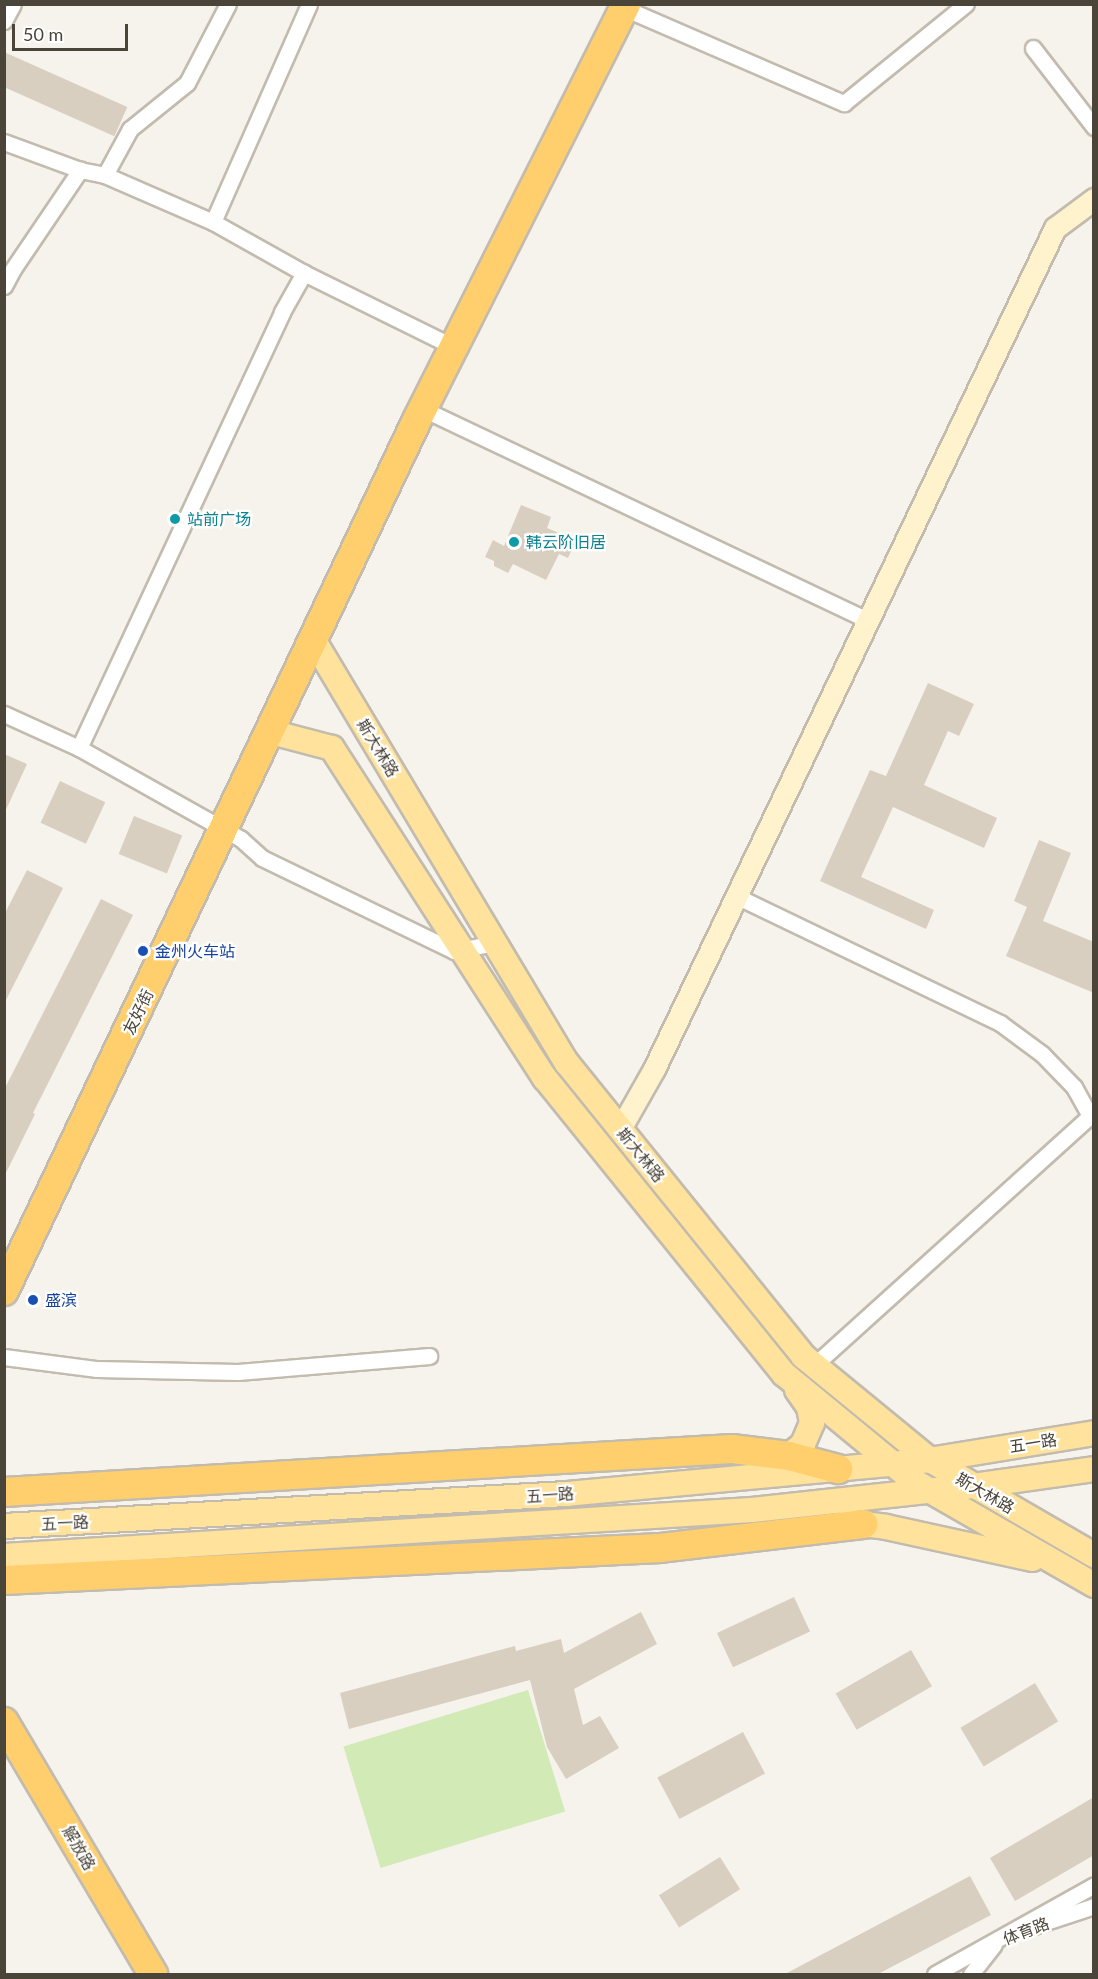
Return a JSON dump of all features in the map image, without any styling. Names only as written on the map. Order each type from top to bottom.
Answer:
[{"type":"highway","name":"友好街","points":[[4,1291],[423,409],[625,6]]},
{"type":"highway","points":[[4,1492],[732,1449],[789,1456],[838,1469]]},
{"type":"highway","points":[[4,1580],[660,1548],[864,1524]]},
{"type":"highway","name":"解放路","points":[[4,1722],[153,1974]]},
{"type":"main road","name":"斯大林路","points":[[314,641],[567,1063],[803,1356],[930,1460],[1094,1555]]},
{"type":"main road","name":"斯大林路","points":[[271,732],[332,748],[545,1078],[784,1374],[930,1491],[1094,1585]]},
{"type":"main road","points":[[764,1476],[802,1444],[812,1423],[809,1407],[784,1374]]},
{"type":"main road","name":"五一路","points":[[4,1526],[566,1494],[930,1460],[1094,1433]]},
{"type":"main road","points":[[4,1556],[752,1510],[972,1486],[1094,1469]]},
{"type":"main road","points":[[752,1510],[864,1524],[1056,1564]]},
{"type":"street","points":[[4,21],[12,4]]},
{"type":"street","points":[[105,175],[130,129],[187,83],[228,4]]},
{"type":"street","points":[[213,222],[309,4]]},
{"type":"street","points":[[625,6],[844,103],[966,4]]},
{"type":"street","points":[[1033,48],[1094,127]]},
{"type":"street","points":[[4,142],[80,170],[105,175],[213,222],[304,273],[454,346]]},
{"type":"street","points":[[4,286],[80,170]]},
{"type":"street","points":[[620,1129],[654,1069],[1055,228],[1094,199]]},
{"type":"street","points":[[79,748],[282,312],[304,273]]},
{"type":"street","points":[[423,409],[868,620]]},
{"type":"street","points":[[4,714],[79,748],[241,839],[262,858],[454,951],[495,943]]},
{"type":"street","points":[[736,896],[1000,1023],[1042,1054],[1074,1087],[1089,1116],[814,1365]]},
{"type":"street","points":[[4,1357],[98,1370],[238,1372],[429,1356]]},
{"type":"street","points":[[935,1974],[1094,1885]]},
{"type":"street","name":"体育路","points":[[971,1974],[999,1938],[1094,1906]]},
{"type":"green space","points":[[528,1690],[565,1811],[381,1868],[343,1746]]},
{"type":"building","points":[[4,52],[127,107],[114,136],[4,87]]},
{"type":"building","name":"韩云阶旧居","points":[[521,505],[551,517],[547,528],[576,540],[568,558],[559,554],[546,580],[513,564],[508,573],[494,566],[494,561],[485,557],[493,540],[504,546]]},
{"type":"building","points":[[928,683],[974,704],[959,736],[948,731],[924,785],[997,818],[984,848],[893,807],[861,877],[934,910],[926,929],[820,881],[870,770],[886,776]]},
{"type":"building","points":[[4,754],[27,764],[4,814]]},
{"type":"building","points":[[60,781],[105,802],[86,844],[41,823]]},
{"type":"building","points":[[134,816],[182,835],[167,873],[119,854]]},
{"type":"building","points":[[1039,840],[1071,853],[1043,921],[1094,942],[1094,993],[1006,956],[1027,907],[1014,901]]},
{"type":"building","points":[[27,870],[63,888],[4,1004],[4,915]]},
{"type":"building","points":[[101,899],[133,915],[33,1113],[35,1114],[4,1177],[4,1090]]},
{"type":"building","points":[[794,1597],[810,1631],[733,1667],[717,1633]]},
{"type":"building","points":[[641,1612],[657,1644],[574,1689],[583,1725],[600,1716],[619,1748],[566,1779],[547,1747],[530,1680],[349,1729],[340,1693],[515,1646],[516,1651],[561,1639],[564,1653]]},
{"type":"building","points":[[911,1650],[932,1686],[857,1730],[836,1694]]},
{"type":"building","points":[[1035,1683],[1058,1722],[984,1766],[960,1728]]},
{"type":"building","points":[[743,1732],[765,1773],[679,1819],[657,1778]]},
{"type":"building","points":[[1094,1797],[1094,1855],[1015,1901],[990,1858]]},
{"type":"building","points":[[720,1857],[740,1889],[679,1927],[659,1895]]},
{"type":"building","points":[[970,1876],[991,1915],[878,1974],[785,1974]]},
{"type":"place","name":"站前广场","points":[[175,519]]},
{"type":"place","name":"韩云阶旧居","points":[[514,542]]},
{"type":"place","name":"金州火车站","points":[[143,951]]},
{"type":"place","name":"盛滨","points":[[33,1300]]}]
